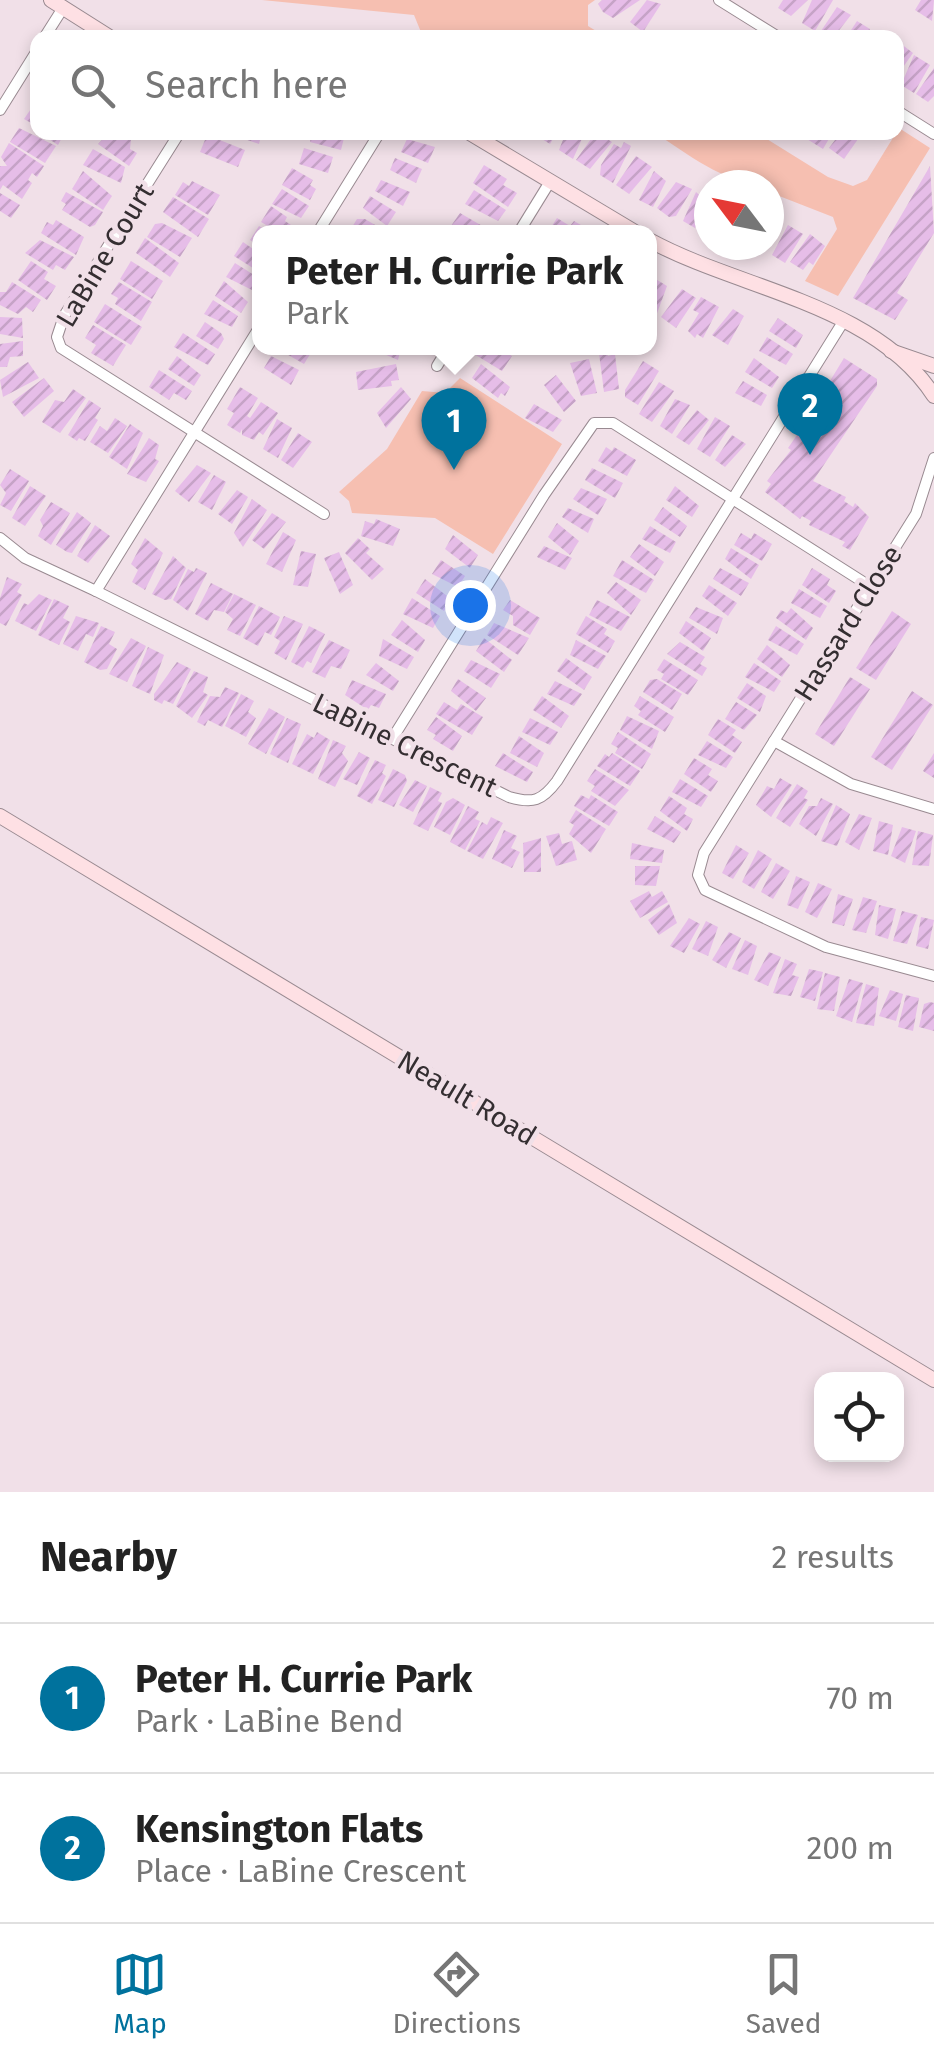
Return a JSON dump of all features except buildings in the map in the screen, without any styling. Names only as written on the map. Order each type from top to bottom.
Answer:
[{"type":"main road","points":[[61,3],[100,30]]},
{"type":"main road","points":[[482,140],[624,225]]},
{"type":"main road","points":[[657,243],[843,322],[890,350],[934,366]]},
{"type":"main road","points":[[890,350],[934,396]]},
{"type":"main road","name":"Neault Road","points":[[0,816],[934,1380]]},
{"type":"street","points":[[720,0],[767,30]]},
{"type":"street","points":[[48,30],[61,3]]},
{"type":"street","points":[[0,110],[30,62]]},
{"type":"street","points":[[904,115],[934,134]]},
{"type":"street","name":"LaBine Court","points":[[175,140],[64,316],[57,337],[72,358],[192,434]]},
{"type":"street","points":[[322,225],[375,140]]},
{"type":"street","points":[[523,225],[551,180]]},
{"type":"street","name":"LaBine Crescent","points":[[0,538],[25,558],[509,797],[539,800],[557,781],[843,322]]},
{"type":"street","points":[[96,591],[252,339]]},
{"type":"street","points":[[436,366],[443,355]]},
{"type":"street","points":[[392,739],[544,494],[594,422],[613,423],[871,587]]},
{"type":"street","points":[[192,434],[324,514]]},
{"type":"street","name":"Hassard Close","points":[[934,458],[921,504],[698,866],[700,883],[722,899],[799,936],[934,976]]},
{"type":"street","name":"Hassard Close","points":[[921,504],[934,492]]},
{"type":"street","points":[[774,742],[851,784],[934,810]]},
{"type":"shaded area","points":[[262,0],[595,0],[588,5],[588,26],[595,30],[420,30],[414,15]]},
{"type":"shaded area","points":[[904,131],[930,148],[838,296],[805,281],[837,229],[833,217],[784,198],[784,170],[716,170],[666,140],[768,140],[828,177],[853,186],[867,180],[892,140],[904,140]]},
{"type":"shaded area","points":[[460,378],[562,444],[493,554],[435,518],[352,513],[349,501],[339,492],[387,449],[422,391],[445,393]]},
{"type":"place","name":"Kensington Flats","points":[[810,455]]},
{"type":"place","name":"Peter H. Currie Park","points":[[454,470]]}]
